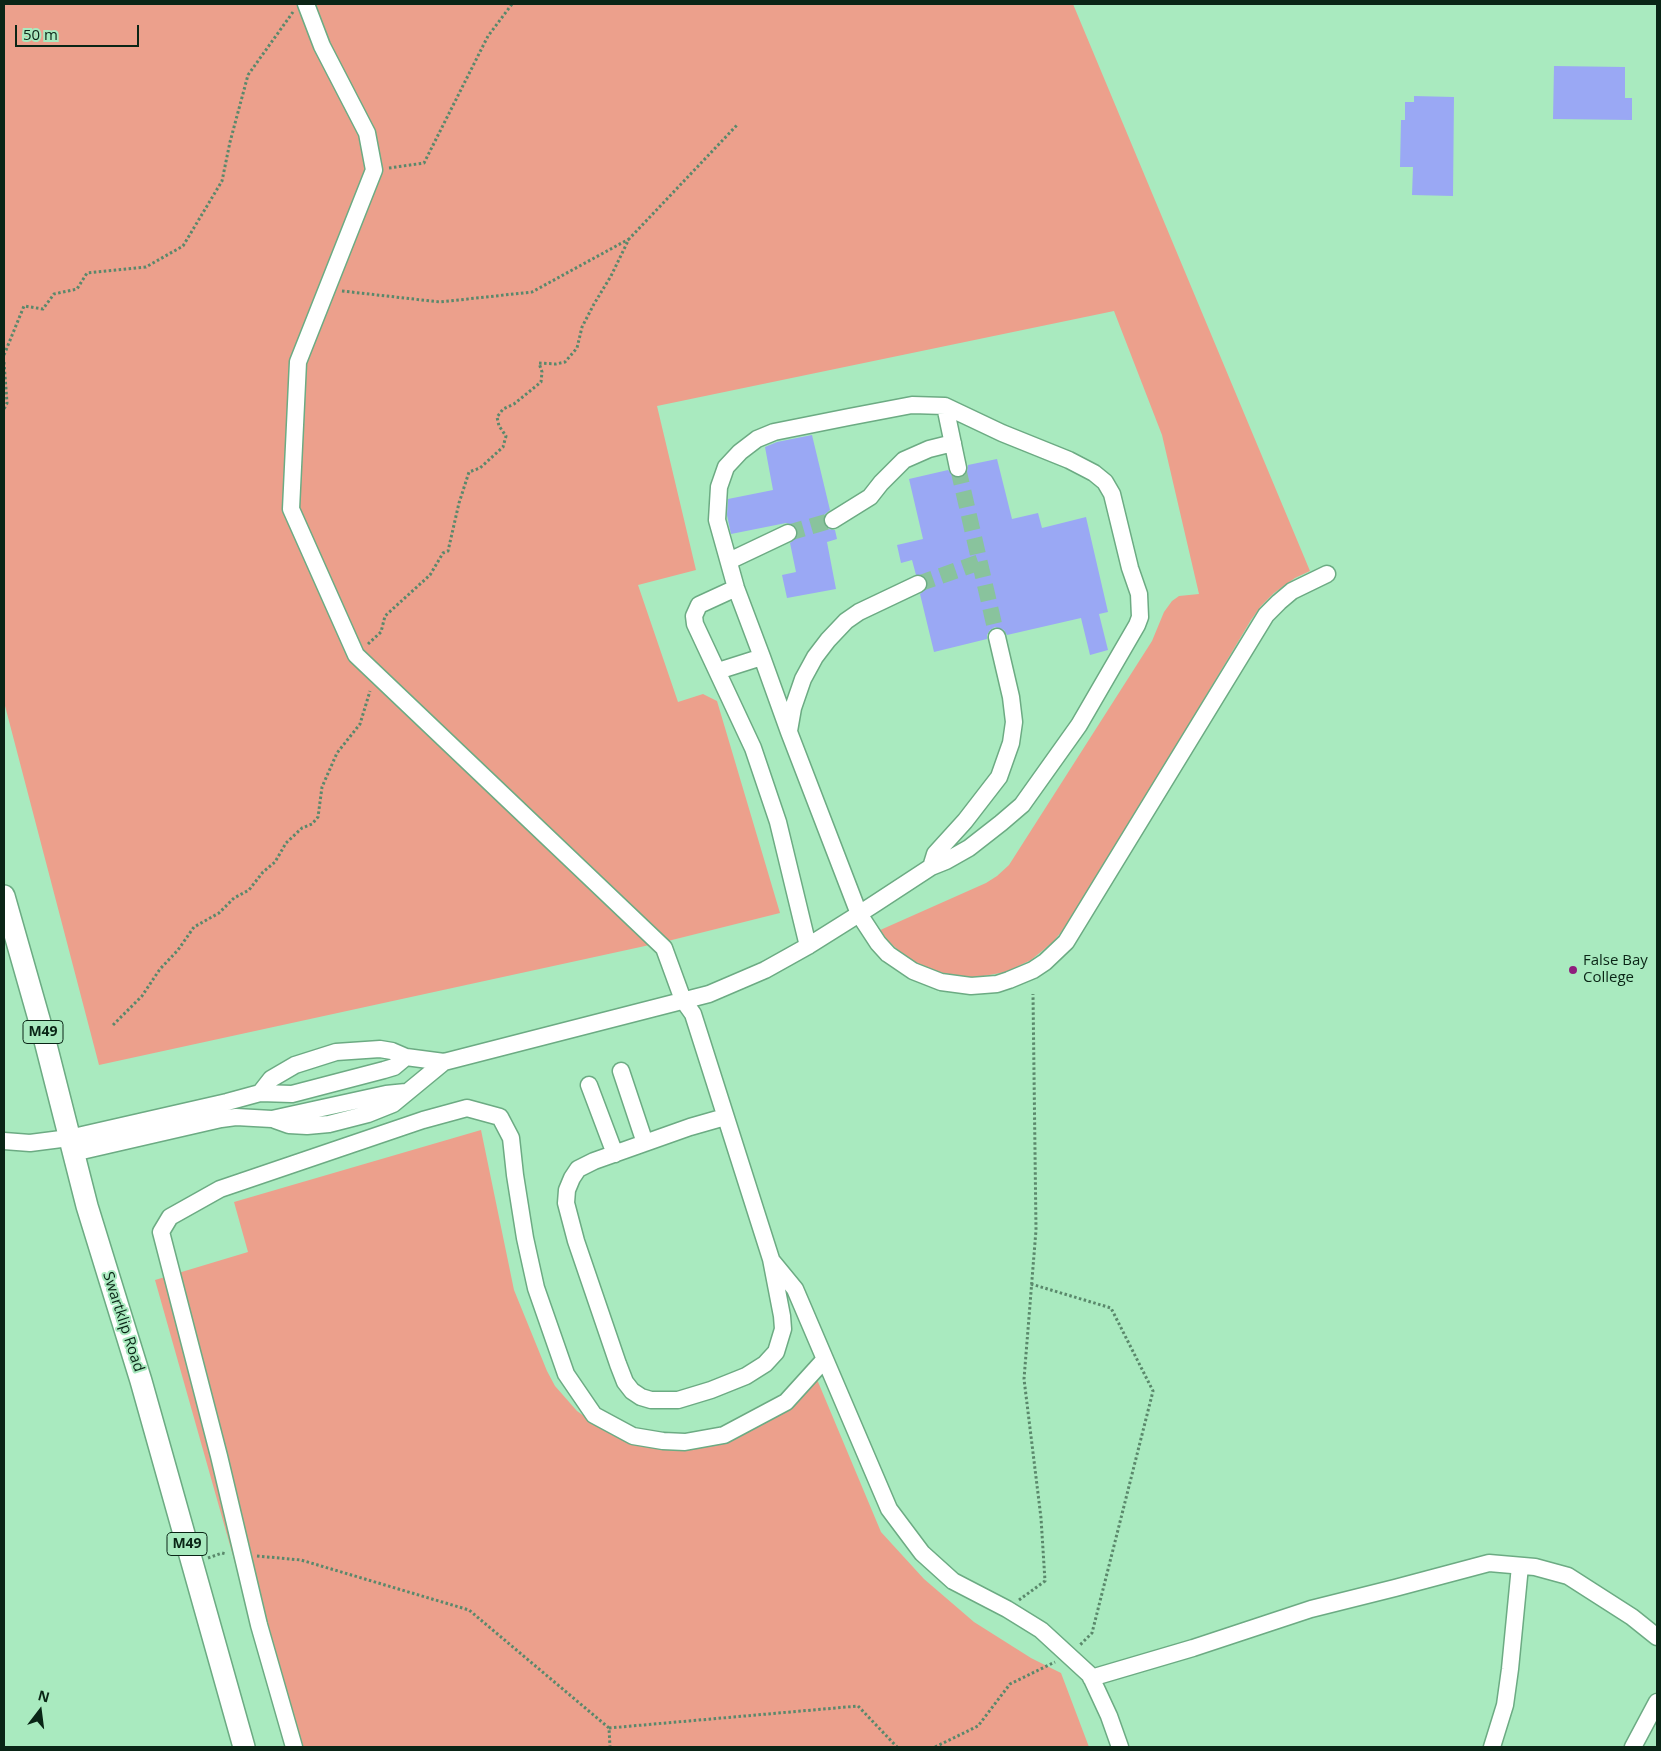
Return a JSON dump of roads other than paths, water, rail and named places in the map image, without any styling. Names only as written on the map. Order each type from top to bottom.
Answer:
[{"type":"main road","name":"Swartklip Road","points":[[4,896],[8,927],[43,1033],[87,1206],[142,1382],[244,1747]]},
{"type":"street","points":[[300,8],[367,133],[374,170],[298,362],[291,509],[356,655],[664,948],[683,1000],[693,1014],[772,1259],[783,1329],[776,1352],[765,1364],[746,1376],[711,1390],[678,1400],[664,1401],[641,1397],[632,1391],[625,1382],[618,1364],[576,1241],[566,1202],[567,1190],[578,1169],[594,1161],[725,1116]]},
{"type":"street","points":[[260,1093],[271,1079],[295,1065],[336,1052],[380,1049],[392,1051],[406,1057],[444,1062],[709,994],[765,970],[808,946],[859,914],[931,867],[969,848],[1022,805],[1079,725],[1138,625],[1139,594],[1130,568],[1112,494],[1105,482],[1094,473],[1069,460],[1002,433],[945,406],[912,406],[867,413],[774,432],[756,439],[726,467],[719,487],[717,520],[736,588],[859,914],[878,943],[888,954],[913,971],[941,982],[971,986],[997,984],[1022,976],[1045,962],[1066,942],[1266,615],[1292,591],[1327,574]]},
{"type":"street","points":[[945,406],[958,468]]},
{"type":"street","points":[[833,520],[870,497],[904,460],[929,449],[953,442]]},
{"type":"street","points":[[729,561],[788,533]]},
{"type":"street","points":[[789,732],[793,708],[803,679],[814,657],[828,640],[846,621],[859,612],[918,584]]},
{"type":"street","points":[[736,588],[699,605],[694,616],[753,748],[778,822],[808,946]]},
{"type":"street","points":[[931,867],[935,854],[965,821],[999,777],[1011,743],[1014,722],[1011,697],[998,637]]},
{"type":"street","points":[[718,671],[762,657]]},
{"type":"street","points":[[71,1146],[260,1093],[283,1094],[321,1087],[394,1067],[406,1057]]},
{"type":"street","points":[[4,1141],[71,1146],[236,1117],[272,1119],[297,1126],[338,1122],[368,1114],[393,1104],[444,1062]]},
{"type":"street","points":[[621,1071],[645,1143]]},
{"type":"street","points":[[590,1085],[615,1154]]},
{"type":"street","points":[[294,1747],[260,1625],[161,1232],[170,1217],[220,1188],[466,1108],[500,1117],[511,1138],[525,1238],[536,1288],[566,1374],[594,1414],[633,1436],[663,1441],[685,1442],[724,1435],[786,1402],[825,1359]]},
{"type":"street","points":[[772,1259],[795,1289],[889,1508],[922,1553],[953,1581],[1007,1609],[1041,1630],[1090,1675],[1109,1716],[1120,1747]]},
{"type":"street","points":[[1091,1678],[1193,1648],[1311,1608],[1489,1563],[1536,1567],[1568,1576],[1632,1617],[1657,1637]]},
{"type":"street","points":[[1492,1747],[1504,1705],[1510,1669],[1520,1566]]},
{"type":"street","points":[[1633,1747],[1657,1702]]},
{"type":"tunnel","points":[[958,468],[997,637]]},
{"type":"tunnel","points":[[788,533],[833,520]]},
{"type":"tunnel","points":[[918,584],[980,562]]},
{"type":"place","name":"False Bay College","points":[[1573,970]]}]
